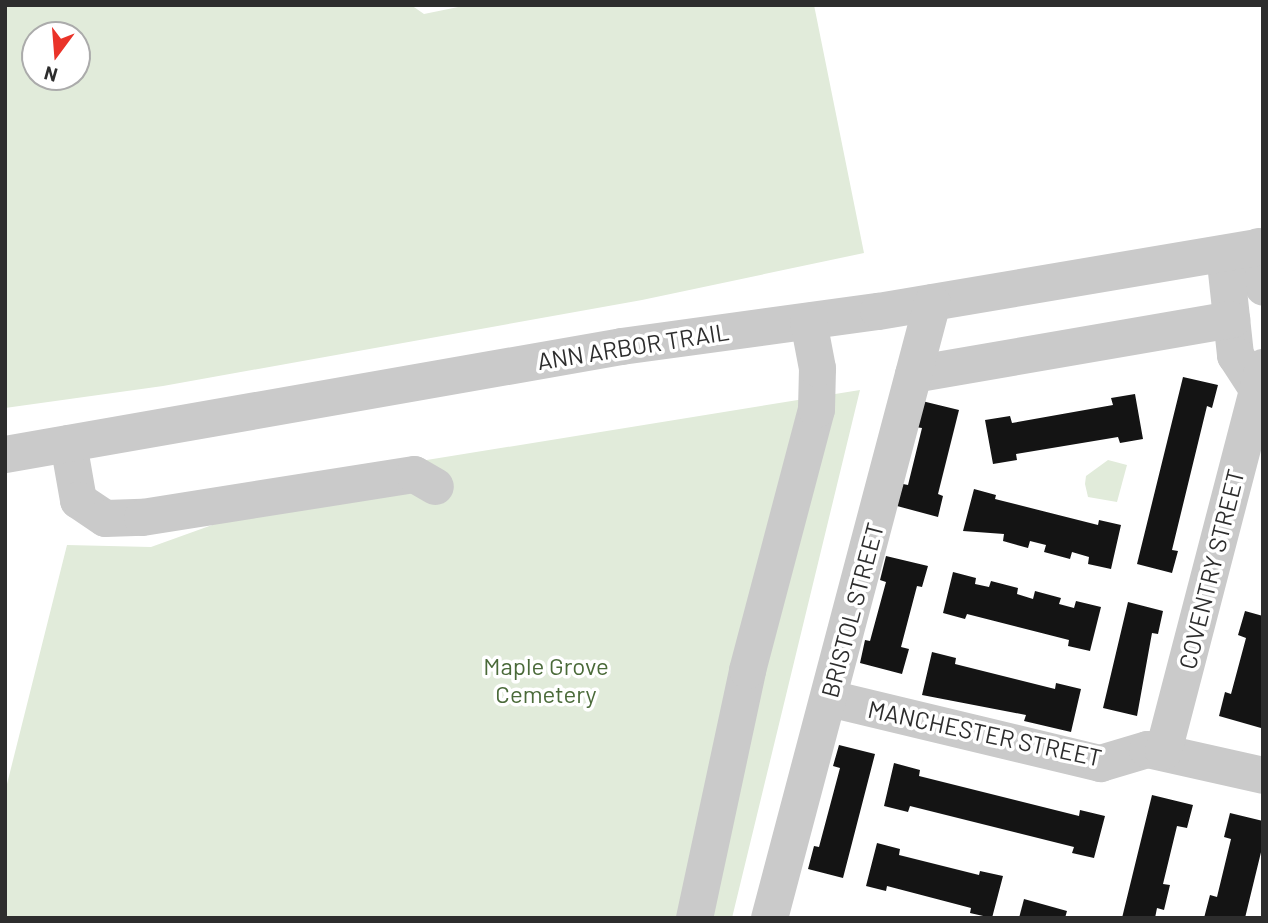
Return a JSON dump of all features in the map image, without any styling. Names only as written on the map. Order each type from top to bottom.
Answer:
[{"type":"street","points":[[1248,248],[1263,287]]},
{"type":"street","name":"ANN ARBOR TRAIL","points":[[5,454],[621,346],[932,302],[1248,248]]},
{"type":"street","name":"COVENTRY STREET","points":[[1163,751],[1259,377],[1236,355],[1231,319],[1248,248]]},
{"type":"street","name":"BRISTOL STREET","points":[[769,918],[932,302]]},
{"type":"street","points":[[913,374],[1231,319]]},
{"type":"street","points":[[694,918],[747,670],[816,409],[817,368],[808,321]]},
{"type":"street","points":[[68,443],[78,500],[105,518],[142,517],[414,474],[435,486]]},
{"type":"street","name":"MANCHESTER STREET","points":[[829,698],[1100,763],[1147,749],[1263,775]]},
{"type":"green space","points":[[5,5],[411,5],[424,14],[468,5],[814,5],[864,253],[642,300],[163,386],[5,408]]},
{"type":"green space","name":"Maple Grove Cemetery","points":[[860,390],[732,918],[5,918],[5,792],[67,545],[151,547],[365,470]]},
{"type":"green space","points":[[1108,460],[1127,465],[1117,502],[1088,497],[1085,484],[1086,476]]},
{"type":"building","points":[[1183,377],[1218,385],[1212,408],[1207,406],[1172,550],[1178,551],[1172,573],[1137,564]]},
{"type":"building","points":[[1135,394],[1143,439],[1120,443],[1118,437],[1016,454],[1017,460],[993,464],[985,420],[1010,416],[1012,423],[1113,405],[1111,398]]},
{"type":"building","points":[[922,401],[959,410],[938,494],[943,496],[938,517],[897,506],[903,484],[908,485],[922,428],[915,427]]},
{"type":"building","points":[[974,489],[996,495],[995,499],[1098,525],[1099,520],[1121,525],[1111,569],[1088,564],[1089,557],[1072,552],[1070,559],[1044,552],[1046,545],[1030,541],[1028,548],[1003,541],[1004,534],[963,531]]},
{"type":"building","points":[[886,556],[928,566],[922,587],[917,586],[901,647],[909,649],[902,674],[860,663],[865,640],[870,641],[886,582],[880,580]]},
{"type":"building","points":[[953,572],[976,578],[975,584],[989,587],[991,581],[1018,588],[1017,594],[1033,599],[1035,591],[1061,598],[1059,604],[1074,608],[1076,601],[1101,607],[1090,651],[1068,646],[1069,640],[967,614],[965,619],[943,613]]},
{"type":"building","points":[[1128,602],[1163,611],[1158,634],[1152,633],[1137,716],[1103,708]]},
{"type":"building","points":[[1245,611],[1263,616],[1261,728],[1219,716],[1225,692],[1231,694],[1246,638],[1238,635]]},
{"type":"building","points":[[932,652],[956,658],[955,664],[1055,689],[1056,683],[1081,689],[1071,732],[1024,721],[1026,715],[922,695]]},
{"type":"building","points":[[839,745],[875,754],[843,878],[808,869],[814,846],[819,847],[840,768],[833,766]]},
{"type":"building","points":[[894,763],[920,770],[919,776],[1079,816],[1080,810],[1105,816],[1094,858],[1072,853],[1074,847],[910,806],[908,812],[884,806]]},
{"type":"building","points":[[1152,795],[1193,805],[1187,828],[1177,826],[1163,884],[1170,885],[1164,910],[1157,908],[1155,918],[1122,918]]},
{"type":"building","points":[[1230,813],[1263,821],[1263,844],[1245,918],[1204,918],[1210,895],[1217,897],[1231,839],[1224,837]]},
{"type":"building","points":[[877,843],[900,849],[899,855],[979,875],[980,871],[1003,876],[992,918],[970,913],[971,908],[887,886],[886,891],[866,886]]},
{"type":"building","points":[[1024,899],[1067,911],[1065,918],[1019,918]]}]
